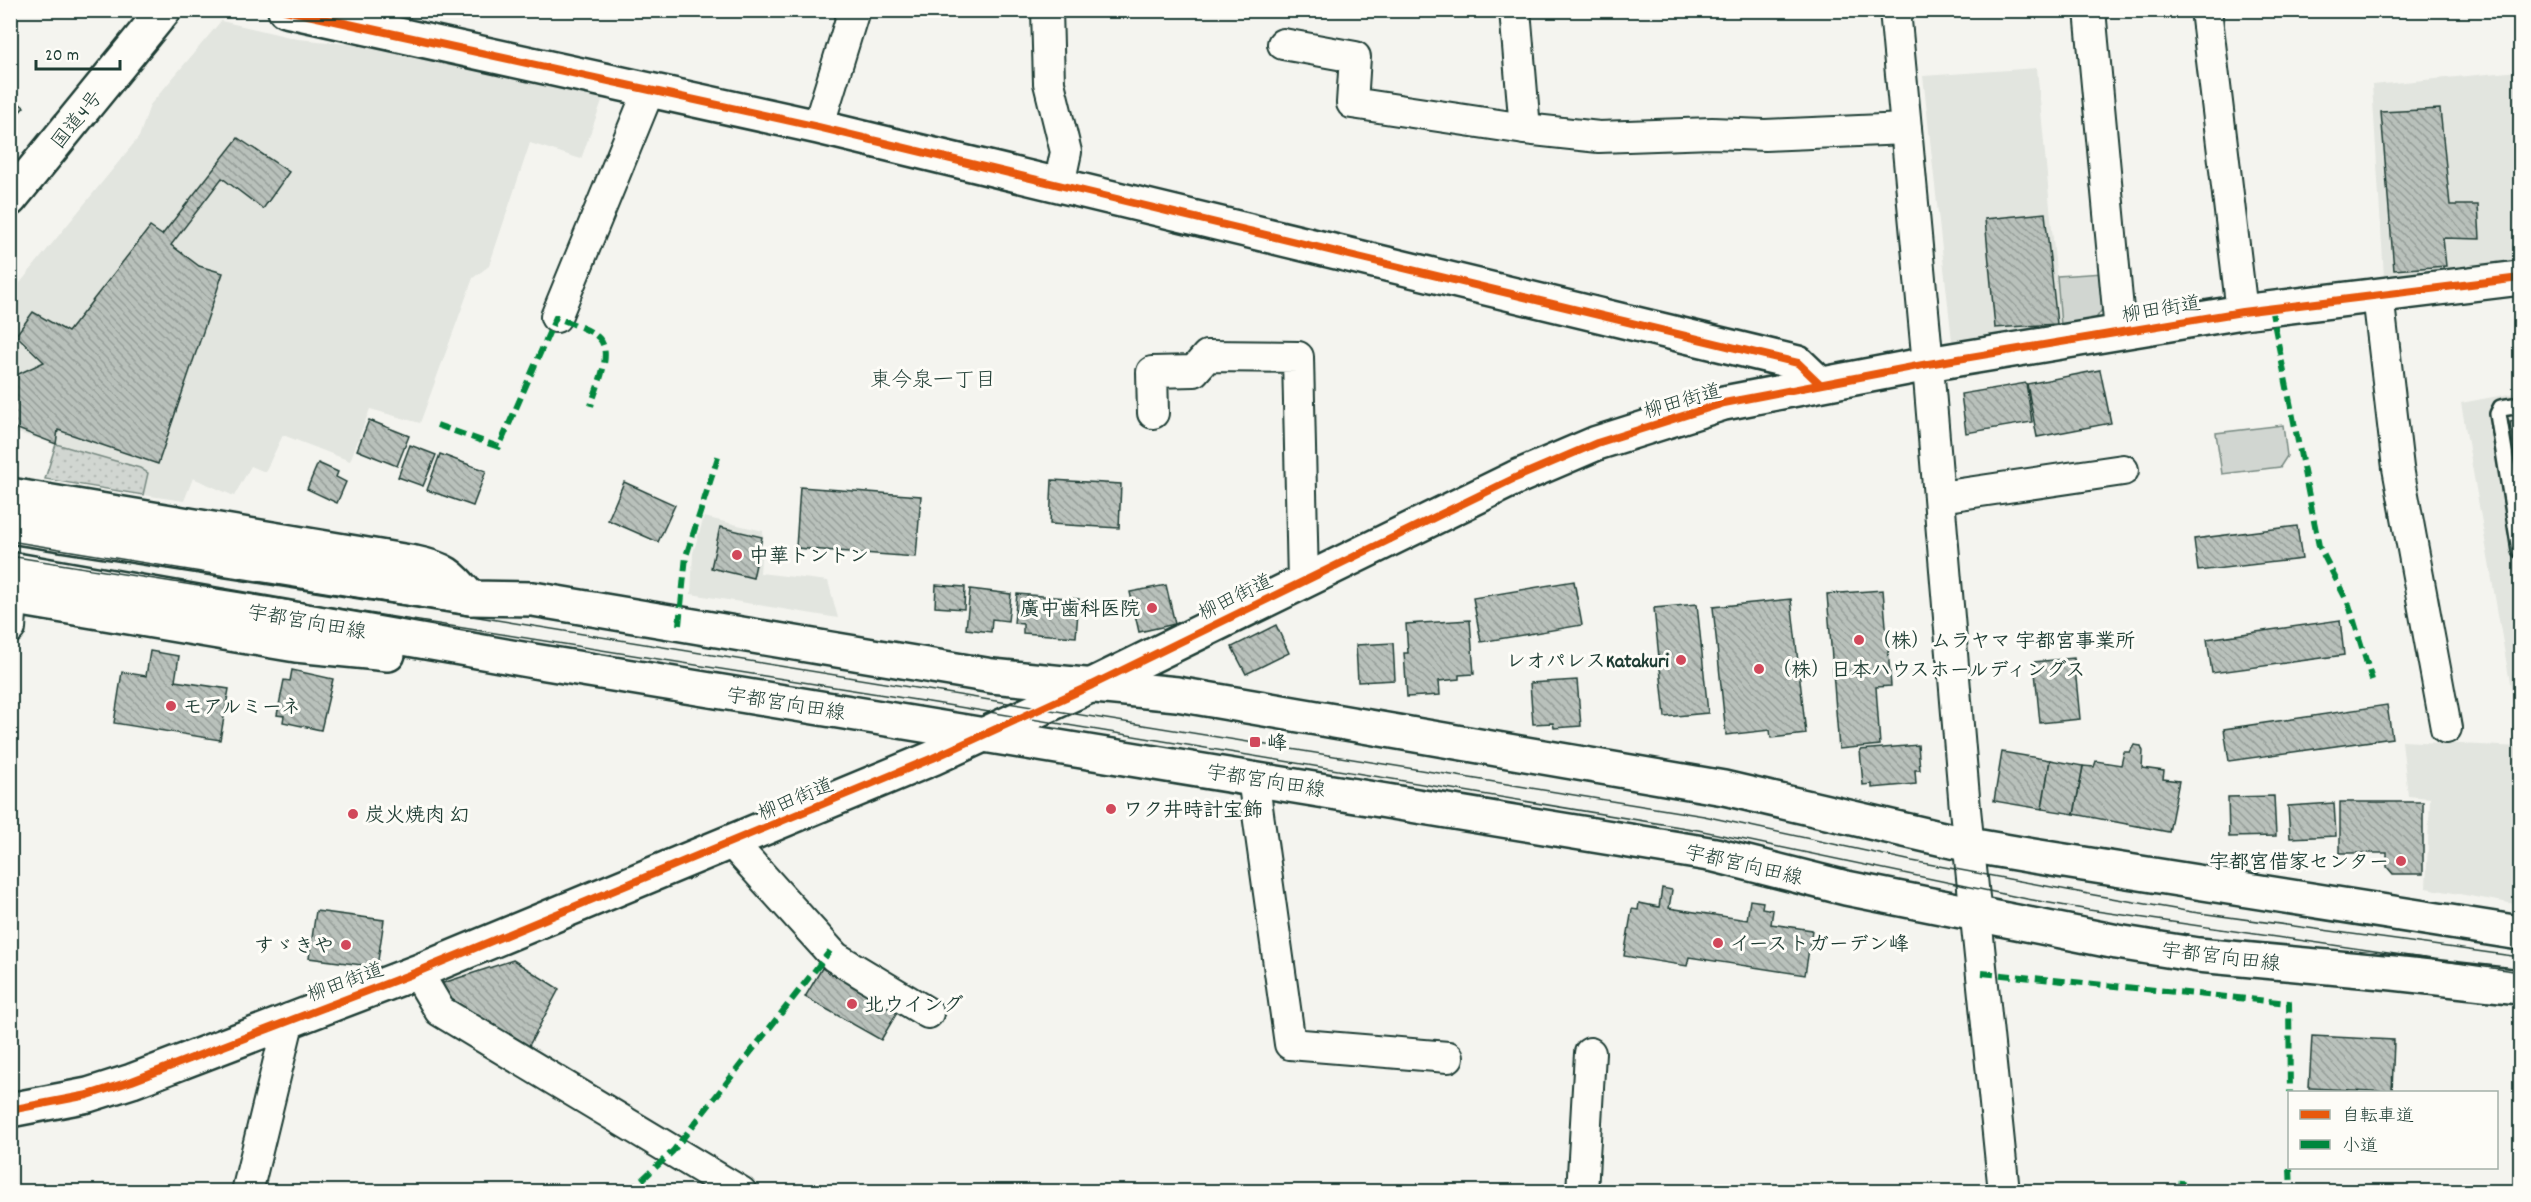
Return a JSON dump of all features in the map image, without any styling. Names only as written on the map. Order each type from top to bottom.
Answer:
[{"type":"main road","name":"国道4号","points":[[10,200],[164,10]]},
{"type":"main road","points":[[285,10],[818,127],[1798,363],[1820,384]]},
{"type":"main road","name":"柳田街道","points":[[10,1110],[88,1095],[132,1081],[417,972],[732,843],[933,758],[1092,685],[1515,478],[1597,443],[1724,404],[1928,364],[2242,312],[2520,278]]},
{"type":"main road","points":[[10,495],[415,563],[441,569],[454,579],[470,597]]},
{"type":"main road","points":[[20,527],[470,597],[532,599],[992,676],[1177,694],[1725,788],[1969,844],[2520,933]]},
{"type":"main road","name":"宇都宮向田線","points":[[14,593],[534,661],[1253,778],[1715,855],[1846,888],[1976,915],[2198,955],[2393,972],[2520,987]]},
{"type":"street","points":[[818,127],[855,10]]},
{"type":"street","points":[[1047,10],[1049,83],[1066,152],[1059,185]]},
{"type":"street","points":[[1515,10],[1525,129]]},
{"type":"street","points":[[1895,10],[1969,844],[2004,1191]]},
{"type":"street","points":[[2090,10],[2120,331]]},
{"type":"street","points":[[2206,10],[2242,312]]},
{"type":"street","points":[[1283,44],[1355,57],[1352,103],[1525,129],[1599,137],[1712,133],[1765,135],[1906,129]]},
{"type":"street","points":[[556,317],[649,90]]},
{"type":"street","points":[[2378,295],[2398,468],[2446,728]]},
{"type":"street","points":[[1153,413],[1152,372],[1194,371],[1207,356],[1298,357],[1302,582]]},
{"type":"street","points":[[1940,498],[2123,470]]},
{"type":"street","points":[[1253,778],[1290,1044],[1448,1057]]},
{"type":"street","points":[[732,843],[834,957],[928,1013]]},
{"type":"street","points":[[417,972],[440,1011],[741,1191]]},
{"type":"street","points":[[247,1191],[290,1019]]},
{"type":"street","points":[[1582,1191],[1590,1053]]},
{"type":"lane","points":[[2520,405],[2502,408],[2498,414],[2520,550]]},
{"type":"shaded area","points":[[221,21],[298,39],[378,47],[599,94],[603,98],[581,159],[530,143],[489,266],[473,278],[420,423],[370,409],[350,461],[283,435],[265,472],[251,466],[234,496],[193,478],[184,501],[143,495],[148,473],[140,468],[11,431],[11,294],[139,137],[150,105]]},
{"type":"shaded area","points":[[2037,68],[2061,325],[1955,343],[1952,341],[1923,76]]},
{"type":"shaded area","points":[[2519,71],[2520,263],[2384,277],[2372,85]]},
{"type":"shaded area","points":[[2104,273],[2107,302],[2095,320],[2061,325],[2057,276]]},
{"type":"shaded area","points":[[2520,293],[2520,340],[2513,294]]},
{"type":"shaded area","points":[[2520,392],[2520,740],[2461,403]]},
{"type":"shaded area","points":[[2283,425],[2287,456],[2280,467],[2222,474],[2216,433]]},
{"type":"shaded area","points":[[56,444],[140,468],[148,473],[143,495],[45,479]]},
{"type":"shaded area","points":[[704,517],[763,531],[760,573],[828,581],[838,618],[691,594],[693,553]]},
{"type":"shaded area","points":[[2402,741],[2520,747],[2520,905],[2426,888],[2430,798],[2408,796]]},
{"type":"building","points":[[10,96],[24,107],[10,123]]},
{"type":"building","points":[[2440,109],[2450,205],[2478,205],[2480,239],[2443,238],[2446,266],[2394,270],[2381,112]]},
{"type":"building","points":[[238,138],[289,172],[263,209],[222,178],[171,245],[199,266],[223,273],[158,464],[58,430],[56,444],[10,426],[10,378],[44,362],[16,335],[33,312],[68,332],[150,227],[162,235]]},
{"type":"building","points":[[2045,213],[2057,324],[1995,328],[1985,219]]},
{"type":"building","points":[[2100,370],[2111,423],[2037,437],[2027,384]]},
{"type":"building","points":[[2026,383],[2032,422],[1966,433],[1961,394]]},
{"type":"building","points":[[369,420],[409,436],[397,466],[357,450]]},
{"type":"building","points":[[2520,420],[2520,517],[2510,422]]},
{"type":"building","points":[[410,445],[436,455],[423,486],[398,477]]},
{"type":"building","points":[[440,454],[486,471],[473,506],[427,490]]},
{"type":"building","points":[[318,463],[338,472],[336,477],[346,482],[337,503],[307,489]]},
{"type":"building","points":[[1052,480],[1121,484],[1119,528],[1050,524]]},
{"type":"building","points":[[624,482],[675,505],[658,542],[608,520]]},
{"type":"building","points":[[800,487],[921,496],[916,557],[796,548]]},
{"type":"building","points":[[2297,526],[2302,559],[2198,571],[2194,539]]},
{"type":"building","points":[[720,527],[762,537],[753,578],[711,568]]},
{"type":"building","points":[[1574,581],[1582,625],[1481,642],[1473,598]]},
{"type":"building","points":[[936,585],[965,587],[964,609],[935,607]]},
{"type":"building","name":"廣中歯科医院","points":[[1166,585],[1175,624],[1139,632],[1130,592]]},
{"type":"building","points":[[970,589],[1011,594],[1008,621],[992,619],[991,632],[966,629]]},
{"type":"building","name":"（株）ムラヤマ 宇都宮事業所","points":[[1883,590],[1891,686],[1876,687],[1880,745],[1839,749],[1827,594]]},
{"type":"building","points":[[1017,594],[1079,599],[1076,637],[1023,633],[1023,624],[1014,623]]},
{"type":"building","name":"（株）日本ハウスホールディングス","points":[[1791,599],[1806,734],[1771,738],[1770,730],[1726,735],[1713,607]]},
{"type":"building","name":"レオパレスKatakuri","points":[[1697,604],[1708,713],[1665,717],[1654,608]]},
{"type":"building","points":[[1470,620],[1474,674],[1459,675],[1459,679],[1439,681],[1440,695],[1407,697],[1404,653],[1408,653],[1406,624]]},
{"type":"building","points":[[2340,620],[2344,655],[2212,673],[2207,639]]},
{"type":"building","points":[[1276,625],[1289,653],[1246,674],[1232,647]]},
{"type":"building","points":[[1393,643],[1395,680],[1358,682],[1356,645]]},
{"type":"building","name":"モアルミーネ","points":[[150,651],[179,656],[175,681],[229,689],[220,740],[114,723],[122,672],[146,676]]},
{"type":"building","points":[[2074,658],[2080,719],[2040,723],[2034,662]]},
{"type":"building","points":[[292,670],[333,679],[321,730],[283,722],[284,716],[277,715],[284,680],[290,681]]},
{"type":"building","points":[[1577,680],[1581,726],[1554,728],[1553,723],[1533,724],[1530,683]]},
{"type":"building","points":[[2387,705],[2392,738],[2229,761],[2224,729]]},
{"type":"building","points":[[1918,745],[1920,770],[1915,770],[1916,784],[1872,788],[1872,784],[1863,785],[1860,750]]},
{"type":"building","points":[[2134,745],[2141,746],[2143,751],[2142,768],[2164,771],[2163,779],[2179,781],[2169,832],[2074,814],[2083,766],[2094,767],[2096,761],[2121,765],[2124,752],[2130,752]]},
{"type":"building","points":[[2002,752],[2050,760],[2042,809],[1994,801]]},
{"type":"building","points":[[2050,760],[2083,766],[2074,814],[2042,809]]},
{"type":"building","points":[[2274,796],[2276,836],[2229,837],[2228,797]]},
{"type":"building","points":[[2340,802],[2423,802],[2423,874],[2393,874],[2387,867],[2387,853],[2340,853]]},
{"type":"building","points":[[2334,803],[2336,836],[2290,838],[2288,806]]},
{"type":"building","name":"イーストガーデン峰","points":[[1662,888],[1672,890],[1669,908],[1747,920],[1750,900],[1763,902],[1762,908],[1773,910],[1771,924],[1812,930],[1805,975],[1689,957],[1687,966],[1624,956],[1632,909],[1638,910],[1639,903],[1659,907]]},
{"type":"building","name":"すゞきや","points":[[316,911],[384,920],[377,967],[309,958]]},
{"type":"building","points":[[513,960],[559,989],[524,1055],[445,1004],[437,985]]},
{"type":"building","name":"北ウイング","points":[[822,968],[898,1011],[881,1040],[805,997]]},
{"type":"building","points":[[2312,1036],[2394,1040],[2392,1091],[2309,1088]]},
{"type":"tram line","points":[[10,541],[1704,816],[1912,861],[2192,912],[2520,957]]},
{"type":"tram line","points":[[10,556],[935,703],[1698,830],[2089,910],[2520,972]]},
{"type":"marked path","points":[[2271,308],[2319,546],[2349,605],[2372,680]]},
{"type":"marked path","points":[[437,425],[499,447],[556,317],[590,331],[599,338],[603,345],[604,362],[591,406]]},
{"type":"marked path","points":[[679,625],[686,556],[720,451]]},
{"type":"marked path","points":[[629,1192],[673,1151],[830,951]]},
{"type":"marked path","points":[[1982,973],[2289,1003],[2290,1091]]},
{"type":"marked path","points":[[2290,1169],[2291,1192]]},
{"type":"marked path","points":[[2181,1192],[2182,1175]]},
{"type":"cycle path","points":[[285,10],[818,127],[1798,363],[1820,384]]},
{"type":"cycle path","points":[[10,1110],[88,1095],[132,1081],[417,972],[933,758],[1092,685],[1515,478],[1597,443],[1724,403],[1928,364],[2242,312],[2520,278]]},
{"type":"place","name":"中華トントン","points":[[737,555]]},
{"type":"place","name":"廣中歯科医院","points":[[1152,608]]},
{"type":"place","name":"（株）ムラヤマ 宇都宮事業所","points":[[1859,640]]},
{"type":"place","name":"レオパレスKatakuri","points":[[1681,660]]},
{"type":"place","name":"（株）日本ハウスホールディングス","points":[[1759,669]]},
{"type":"place","name":"モアルミーネ","points":[[171,706]]},
{"type":"place","name":"峰","points":[[1255,742]]},
{"type":"place","name":"ワク井時計宝飾","points":[[1111,809]]},
{"type":"place","name":"炭火焼肉 幻","points":[[353,814]]},
{"type":"place","name":"宇都宮借家センター","points":[[2401,861]]},
{"type":"place","name":"イーストガーデン峰","points":[[1718,943]]},
{"type":"place","name":"すゞきや","points":[[346,945]]},
{"type":"place","name":"北ウイング","points":[[852,1004]]},
{"type":"district","name":"東今泉一丁目","points":[[933,379]]}]
